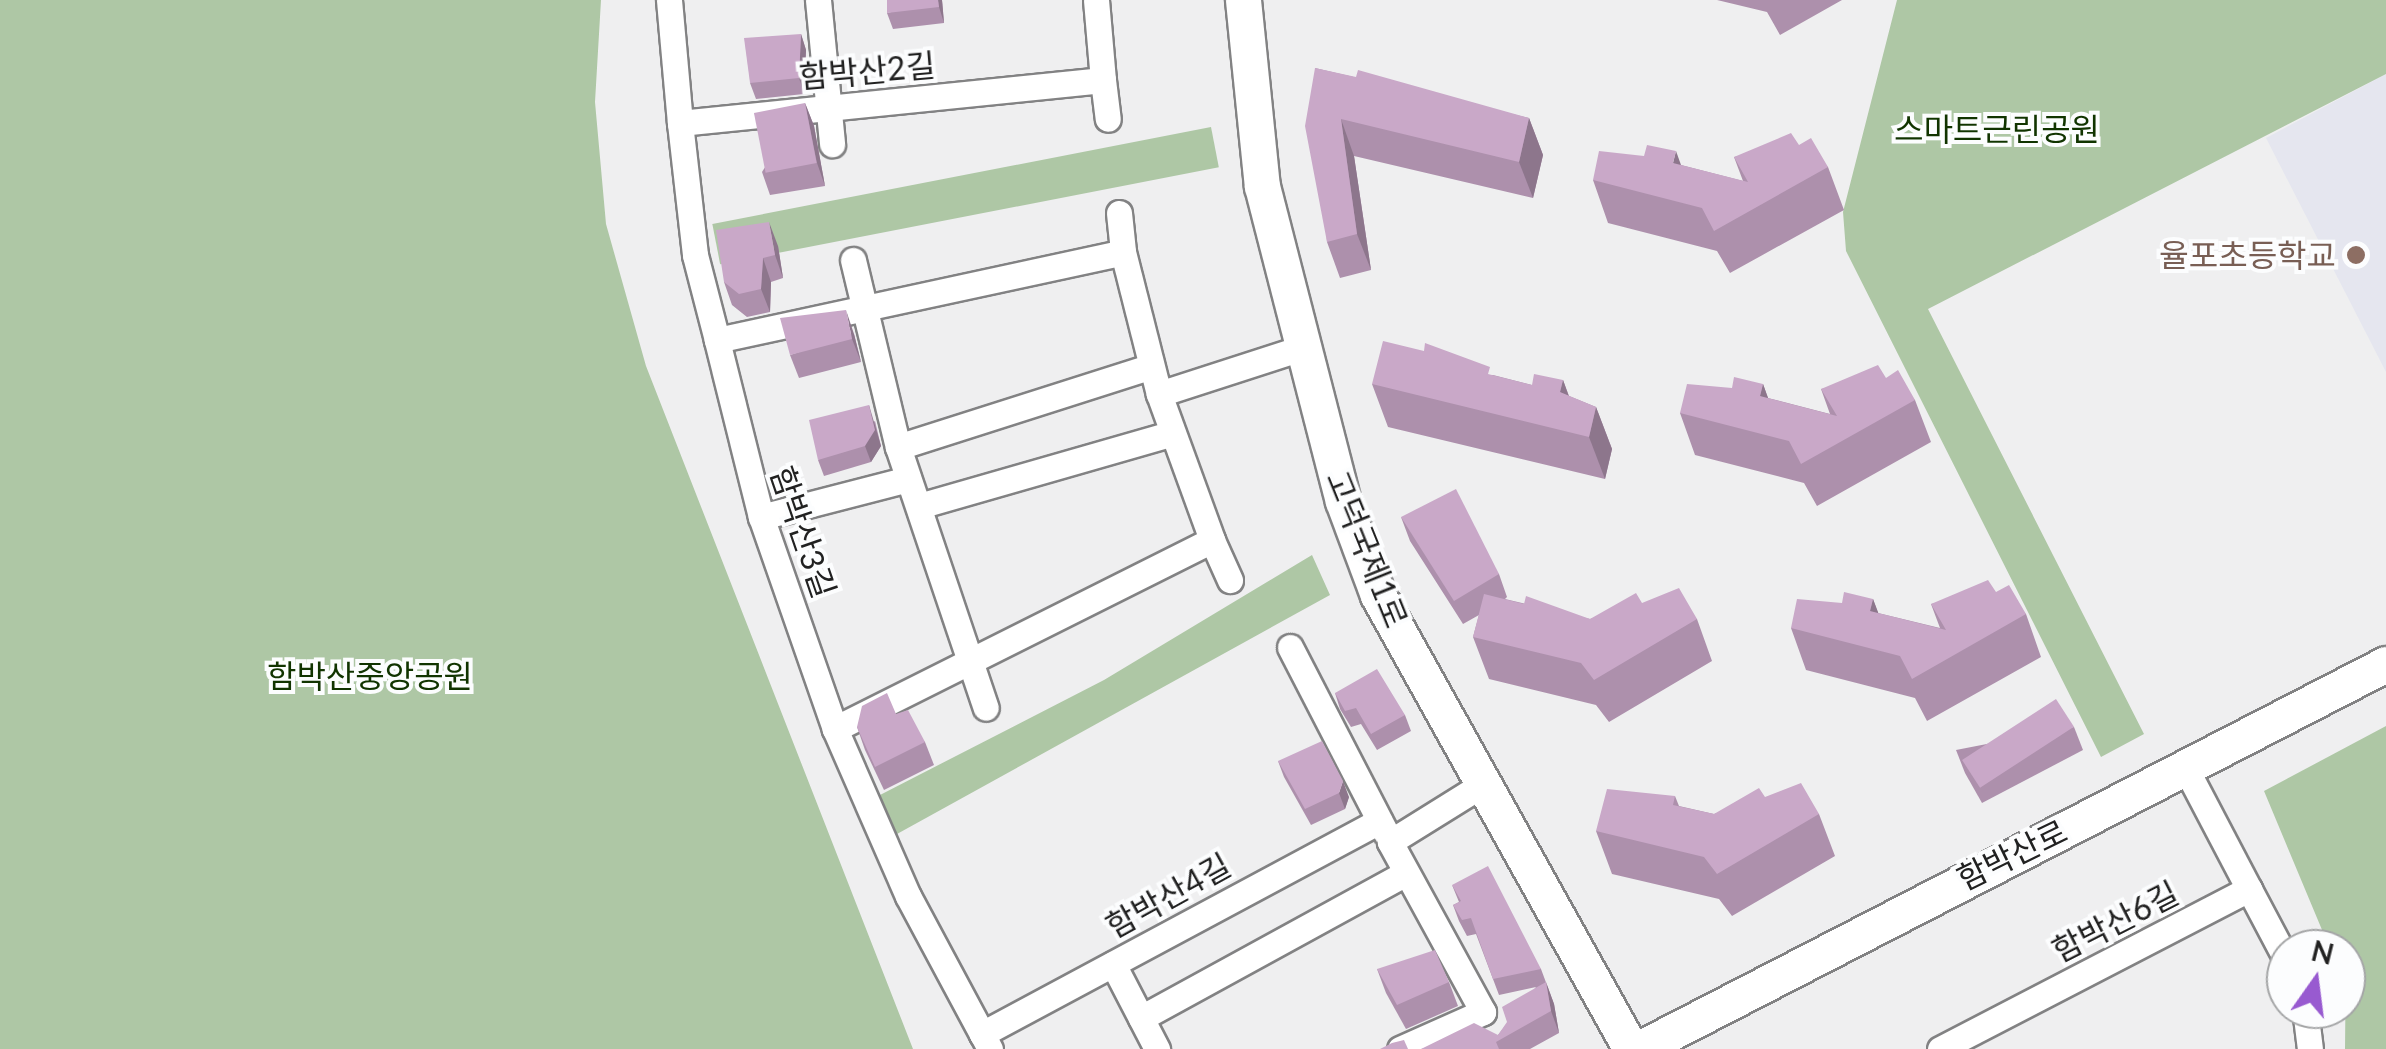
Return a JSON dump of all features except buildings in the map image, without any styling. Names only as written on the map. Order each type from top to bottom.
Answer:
[{"type":"street","points":[[670,0],[680,123]]},
{"type":"street","points":[[818,0],[832,144]]},
{"type":"street","points":[[1096,0],[1108,119]]},
{"type":"street","name":"고덕국제1로","points":[[1242,0],[1262,186],[1302,348],[1378,595],[1635,1049]]},
{"type":"street","name":"함박산2길","points":[[680,123],[1103,80]]},
{"type":"street","name":"함박산3길","points":[[680,123],[696,255],[761,517],[835,728],[908,896],[986,1042]]},
{"type":"street","points":[[1119,213],[1123,252],[1149,366],[1170,434],[1230,580]]},
{"type":"street","points":[[717,340],[862,305],[1123,252]]},
{"type":"street","points":[[854,260],[898,447],[986,708]]},
{"type":"street","points":[[1159,394],[1302,348]]},
{"type":"street","points":[[898,447],[1149,366]]},
{"type":"street","points":[[919,506],[1170,434]]},
{"type":"street","points":[[761,517],[908,479]]},
{"type":"street","points":[[835,728],[971,664],[1212,540]]},
{"type":"street","points":[[1290,647],[1406,873],[1499,1042]]},
{"type":"street","name":"함박산로","points":[[1635,1049],[2386,664]]},
{"type":"street","points":[[2186,769],[2270,929]]},
{"type":"street","name":"함박산4길","points":[[986,1042],[1112,964],[1484,784]]},
{"type":"street","points":[[1141,1018],[1406,873]]},
{"type":"street","name":"함박산6길","points":[[1940,1049],[2250,890]]},
{"type":"street","points":[[1112,964],[1157,1049]]},
{"type":"street","points":[[1400,1049],[1484,1012]]},
{"type":"shaded area","name":"율포초등학교","points":[[2386,74],[2386,372],[2266,138]]},
{"type":"green space","name":"함박산중앙공원","points":[[0,0],[601,0],[595,102],[606,224],[646,366],[913,1049],[0,1049]]},
{"type":"green space","name":"스마트근린공원","points":[[1897,0],[2386,0],[2386,74],[1928,309],[2144,734],[2101,757],[1846,251],[1843,212]]},
{"type":"green space","points":[[1211,127],[1219,167],[720,264],[712,224]]},
{"type":"green space","points":[[1312,555],[1330,595],[897,834],[880,795],[1104,680]]},
{"type":"green space","points":[[2386,726],[2386,1049],[2345,1049],[2345,1029],[2366,1029],[2366,929],[2322,929],[2264,791]]},
{"type":"place","name":"율포초등학교","points":[[2356,255]]}]
